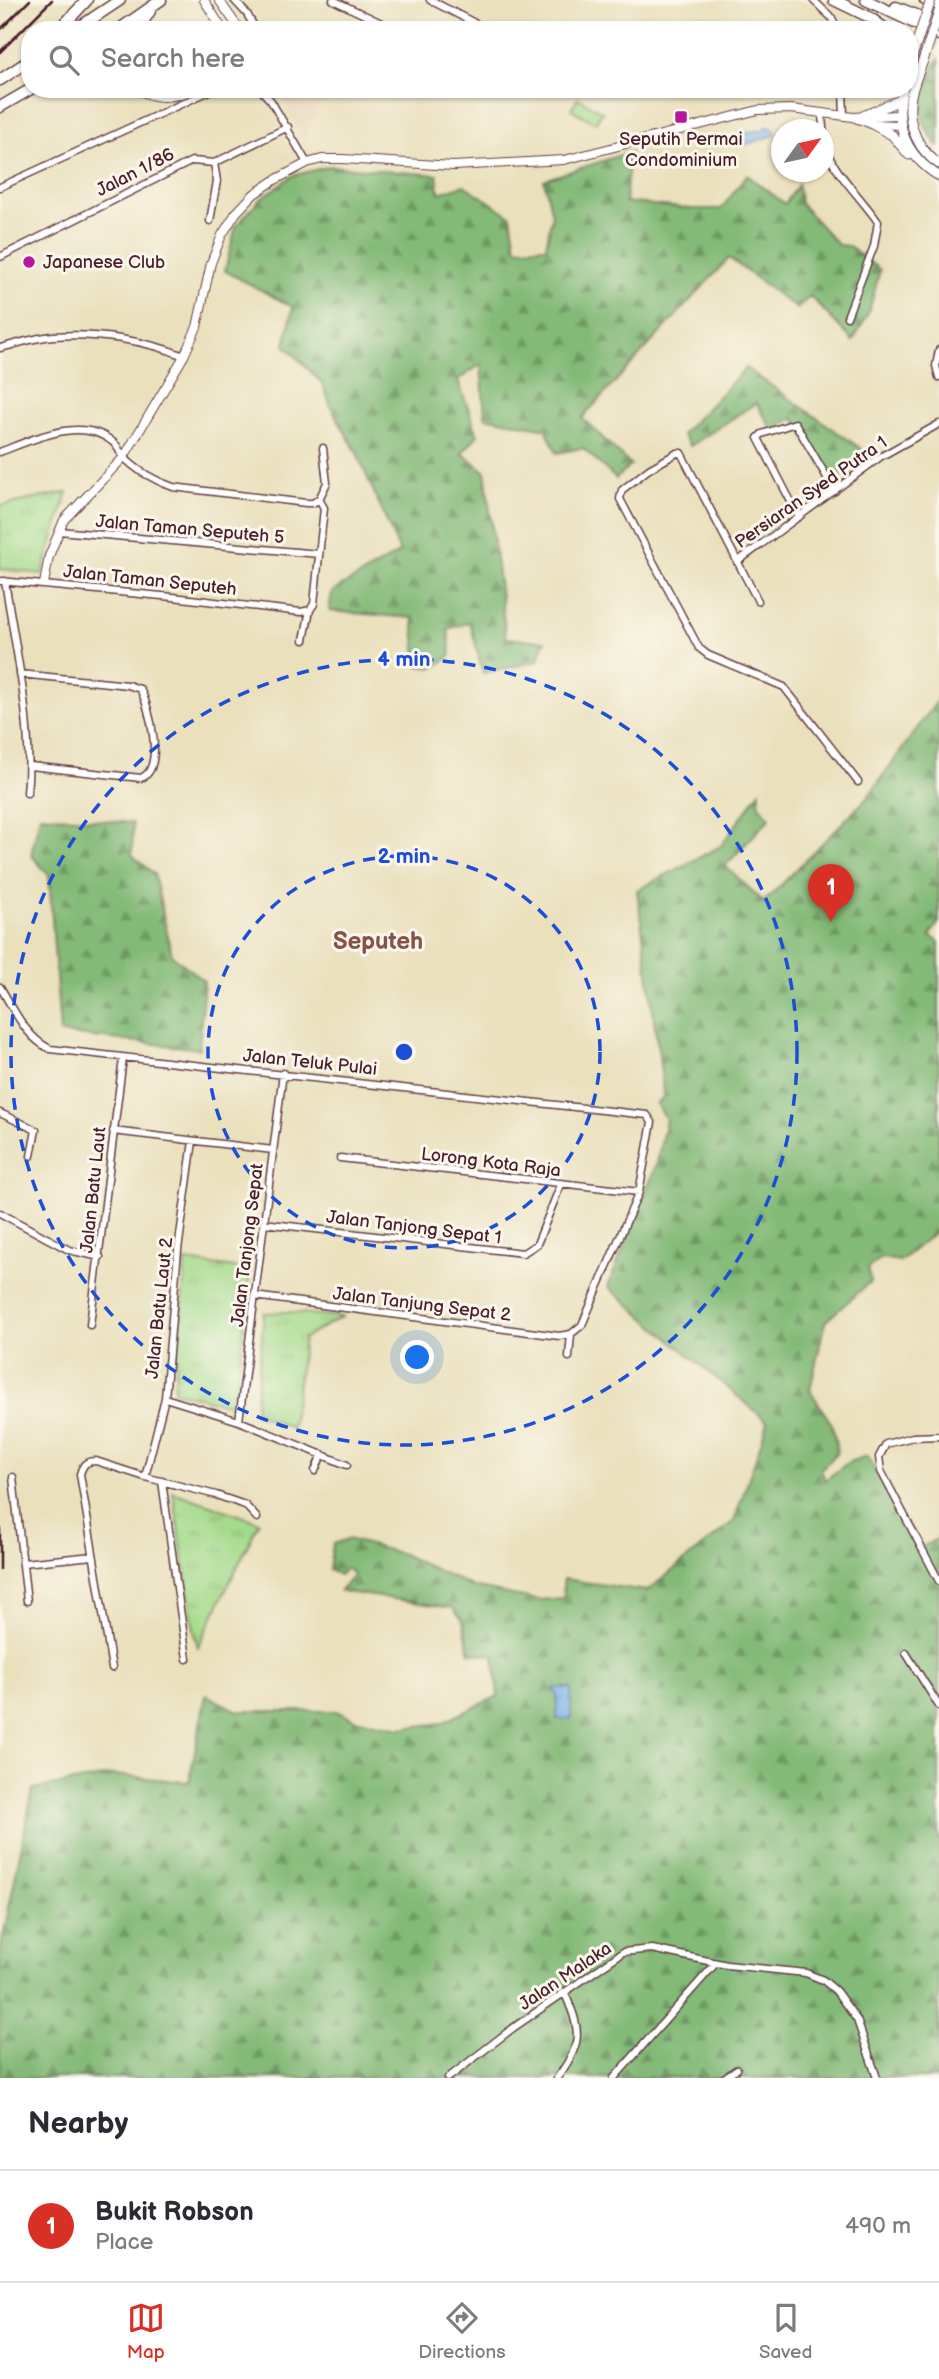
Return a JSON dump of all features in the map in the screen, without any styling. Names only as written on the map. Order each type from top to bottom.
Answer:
[{"type":"main road","points":[[67,21],[87,0]]},
{"type":"main road","points":[[88,21],[120,0]]},
{"type":"main road","points":[[834,0],[875,21]]},
{"type":"main road","points":[[866,0],[910,21]]},
{"type":"main road","points":[[878,0],[939,24]]},
{"type":"main road","points":[[925,0],[939,5]]},
{"type":"main road","points":[[918,39],[931,0]]},
{"type":"main road","points":[[131,21],[157,3]]},
{"type":"main road","points":[[144,21],[157,3]]},
{"type":"main road","points":[[918,71],[939,12]]},
{"type":"main road","points":[[918,25],[939,35]]},
{"type":"main road","points":[[0,80],[21,66]]},
{"type":"main road","points":[[0,113],[4,106],[21,96]]},
{"type":"main road","points":[[904,98],[915,138]]},
{"type":"main road","points":[[906,98],[901,120],[910,148],[927,169]]},
{"type":"main road","points":[[853,116],[905,101]]},
{"type":"main road","points":[[901,120],[929,158],[939,164]]},
{"type":"main road","points":[[872,124],[892,135],[917,163],[939,176]]},
{"type":"street","points":[[204,0],[217,21]]},
{"type":"street","points":[[219,0],[234,21]]},
{"type":"street","points":[[234,0],[251,21]]},
{"type":"street","points":[[332,0],[377,21]]},
{"type":"street","points":[[430,0],[471,21]]},
{"type":"street","points":[[813,0],[833,21]]},
{"type":"street","points":[[230,14],[230,21]]},
{"type":"street","points":[[0,187],[194,98]]},
{"type":"street","points":[[268,98],[288,127],[307,163]]},
{"type":"street","points":[[846,98],[853,116]]},
{"type":"street","name":"Jalan Taman Seputeh","points":[[310,610],[301,612],[44,584],[49,556],[64,520],[124,457],[184,356],[197,327],[211,262],[222,236],[236,213],[254,194],[307,163],[322,159],[453,166],[564,160],[758,110],[791,109],[901,120]]},
{"type":"street","points":[[822,114],[826,149],[837,169],[878,222],[874,246],[847,317]]},
{"type":"street","name":"Jalan Taman Seputeh","points":[[853,116],[872,124],[901,120]]},
{"type":"street","name":"Jalan 1/86","points":[[0,257],[192,161],[214,163],[288,127]]},
{"type":"street","points":[[210,220],[217,181],[214,163]]},
{"type":"street","points":[[0,348],[52,336],[92,336],[163,348],[184,356]]},
{"type":"street","points":[[939,350],[936,359],[939,377]]},
{"type":"street","points":[[799,517],[758,438],[795,423],[835,491]]},
{"type":"street","name":"Persiaran Syed Putra 1","points":[[737,562],[880,457],[939,424]]},
{"type":"street","points":[[0,452],[54,433],[72,429],[88,431],[117,446],[124,457],[157,481],[187,490],[313,503],[319,499],[327,483],[323,448]]},
{"type":"street","points":[[758,601],[681,453],[649,469],[622,490],[620,499],[702,652],[784,687],[858,782]]},
{"type":"street","points":[[304,640],[310,610],[314,604],[324,508],[319,499]]},
{"type":"street","name":"Jalan Taman Seputeh 5","points":[[59,531],[319,554]]},
{"type":"street","points":[[27,793],[30,766],[20,674],[2,581],[44,584]]},
{"type":"street","points":[[20,674],[128,685],[140,690],[146,700],[151,722],[154,753],[152,769],[147,776],[141,778],[30,766]]},
{"type":"street","name":"Jalan Teluk Pulai","points":[[0,987],[30,1034],[39,1043],[50,1048],[647,1115],[652,1126],[639,1192]]},
{"type":"street","name":"Jalan Batu Laut","points":[[90,1325],[123,1058]]},
{"type":"street","name":"Jalan Tanjong Sepat","points":[[239,1421],[282,1073]]},
{"type":"street","points":[[0,1113],[35,1128],[37,1132],[31,1156]]},
{"type":"street","points":[[113,1131],[273,1150]]},
{"type":"street","name":"Jalan Batu Laut 2","points":[[145,1477],[165,1398],[177,1260],[193,1140]]},
{"type":"street","name":"Lorong Kota Raja","points":[[340,1158],[639,1192]]},
{"type":"street","name":"Jalan Tanjong Sepat 1","points":[[263,1223],[523,1253],[537,1244],[561,1184]]},
{"type":"street","points":[[569,1357],[571,1334],[582,1325],[639,1192]]},
{"type":"street","points":[[0,1213],[69,1250],[100,1256]]},
{"type":"street","name":"Jalan Tanjung Sepat 2","points":[[254,1296],[559,1336],[571,1334]]},
{"type":"street","points":[[165,1398],[239,1421],[348,1465]]},
{"type":"street","points":[[939,1436],[894,1441],[886,1444],[879,1457],[881,1471],[939,1581]]},
{"type":"street","points":[[315,1471],[322,1454]]},
{"type":"street","points":[[112,1668],[80,1474],[83,1465],[96,1461],[216,1495],[245,1505],[257,1518]]},
{"type":"street","points":[[13,1477],[27,1601]]},
{"type":"street","points":[[162,1481],[187,1659]]},
{"type":"street","points":[[23,1563],[93,1556]]},
{"type":"street","points":[[906,1653],[939,1706]]},
{"type":"street","name":"Jalan Malaka","points":[[448,2078],[513,2028],[623,1952],[652,1949],[716,1963],[806,1973],[822,1980],[836,1991],[857,2020],[877,2078]]},
{"type":"street","points":[[614,2078],[716,1963]]},
{"type":"street","points":[[557,2078],[578,2041],[578,2026],[565,1994]]},
{"type":"street","points":[[724,2078],[737,2069]]},
{"type":"shaded area","points":[[283,98],[323,98],[304,142]]},
{"type":"green space","points":[[939,59],[939,146],[928,131],[922,112],[928,84]]},
{"type":"green space","points":[[578,98],[602,112],[595,123],[571,109]]},
{"type":"green space","points":[[630,152],[625,202],[691,209],[721,209],[747,175],[785,204],[798,185],[800,203],[838,245],[848,246],[880,270],[869,312],[853,341],[810,296],[797,309],[729,258],[582,418],[631,465],[616,479],[583,448],[557,453],[546,429],[485,417],[481,364],[458,380],[478,435],[462,453],[485,471],[506,638],[545,641],[538,661],[483,673],[470,622],[448,629],[451,655],[434,668],[418,666],[413,618],[329,611],[332,592],[400,552],[356,451],[332,409],[322,383],[285,345],[293,307],[225,271],[236,226],[259,200],[292,176],[330,166],[437,175],[439,193],[464,185],[511,216],[516,248],[546,247],[552,215],[544,180]]},
{"type":"green space","points":[[746,368],[870,455],[825,488],[828,474],[794,418],[773,430],[756,403],[690,446],[682,434]]},
{"type":"green space","points":[[68,492],[42,574],[0,569],[0,506]]},
{"type":"green space","points":[[939,698],[939,922],[930,936],[939,942],[939,1229],[900,1261],[881,1258],[868,1268],[871,1281],[825,1322],[810,1390],[833,1426],[837,1452],[821,1469],[825,1480],[849,1462],[867,1456],[918,1549],[939,1538],[939,2078],[0,2078],[0,1952],[33,1789],[113,1775],[189,1782],[206,1695],[238,1711],[336,1711],[354,1719],[401,1728],[442,1723],[498,1696],[494,1655],[470,1653],[463,1621],[453,1608],[340,1591],[354,1575],[347,1568],[339,1575],[329,1569],[333,1544],[348,1539],[402,1554],[473,1587],[538,1600],[564,1598],[563,1579],[647,1591],[734,1521],[768,1422],[608,1287],[657,1163],[666,1119],[656,1104],[663,1098],[662,1079],[637,890],[721,846],[760,791],[759,805],[770,818],[725,866],[764,902],[867,798]]},
{"type":"green space","points":[[40,815],[133,823],[132,855],[154,874],[172,955],[204,981],[199,1049],[60,1033],[49,875],[31,855]]},
{"type":"green space","points":[[186,1261],[250,1270],[235,1406],[174,1391]]},
{"type":"green space","points":[[288,1312],[342,1317],[304,1338],[292,1428],[255,1413],[264,1313]]},
{"type":"green space","points":[[173,1492],[259,1522],[198,1647],[195,1636]]},
{"type":"water","points":[[771,127],[771,136],[744,145],[737,144],[735,140],[739,133]]},
{"type":"water","points":[[554,1688],[571,1688],[571,1719],[557,1719],[557,1693]]},
{"type":"railway","points":[[0,30],[30,0]]},
{"type":"railway","points":[[31,21],[52,0]]},
{"type":"railway","points":[[0,52],[21,31]]},
{"type":"railway","points":[[0,1527],[0,1569]]},
{"type":"place","name":"Seputih Permai Condominium","points":[[681,117]]},
{"type":"place","name":"Japanese Club","points":[[29,262]]},
{"type":"place","name":"Bukit Robson","points":[[831,922]]},
{"type":"district","name":"Seputeh","points":[[378,941]]}]
